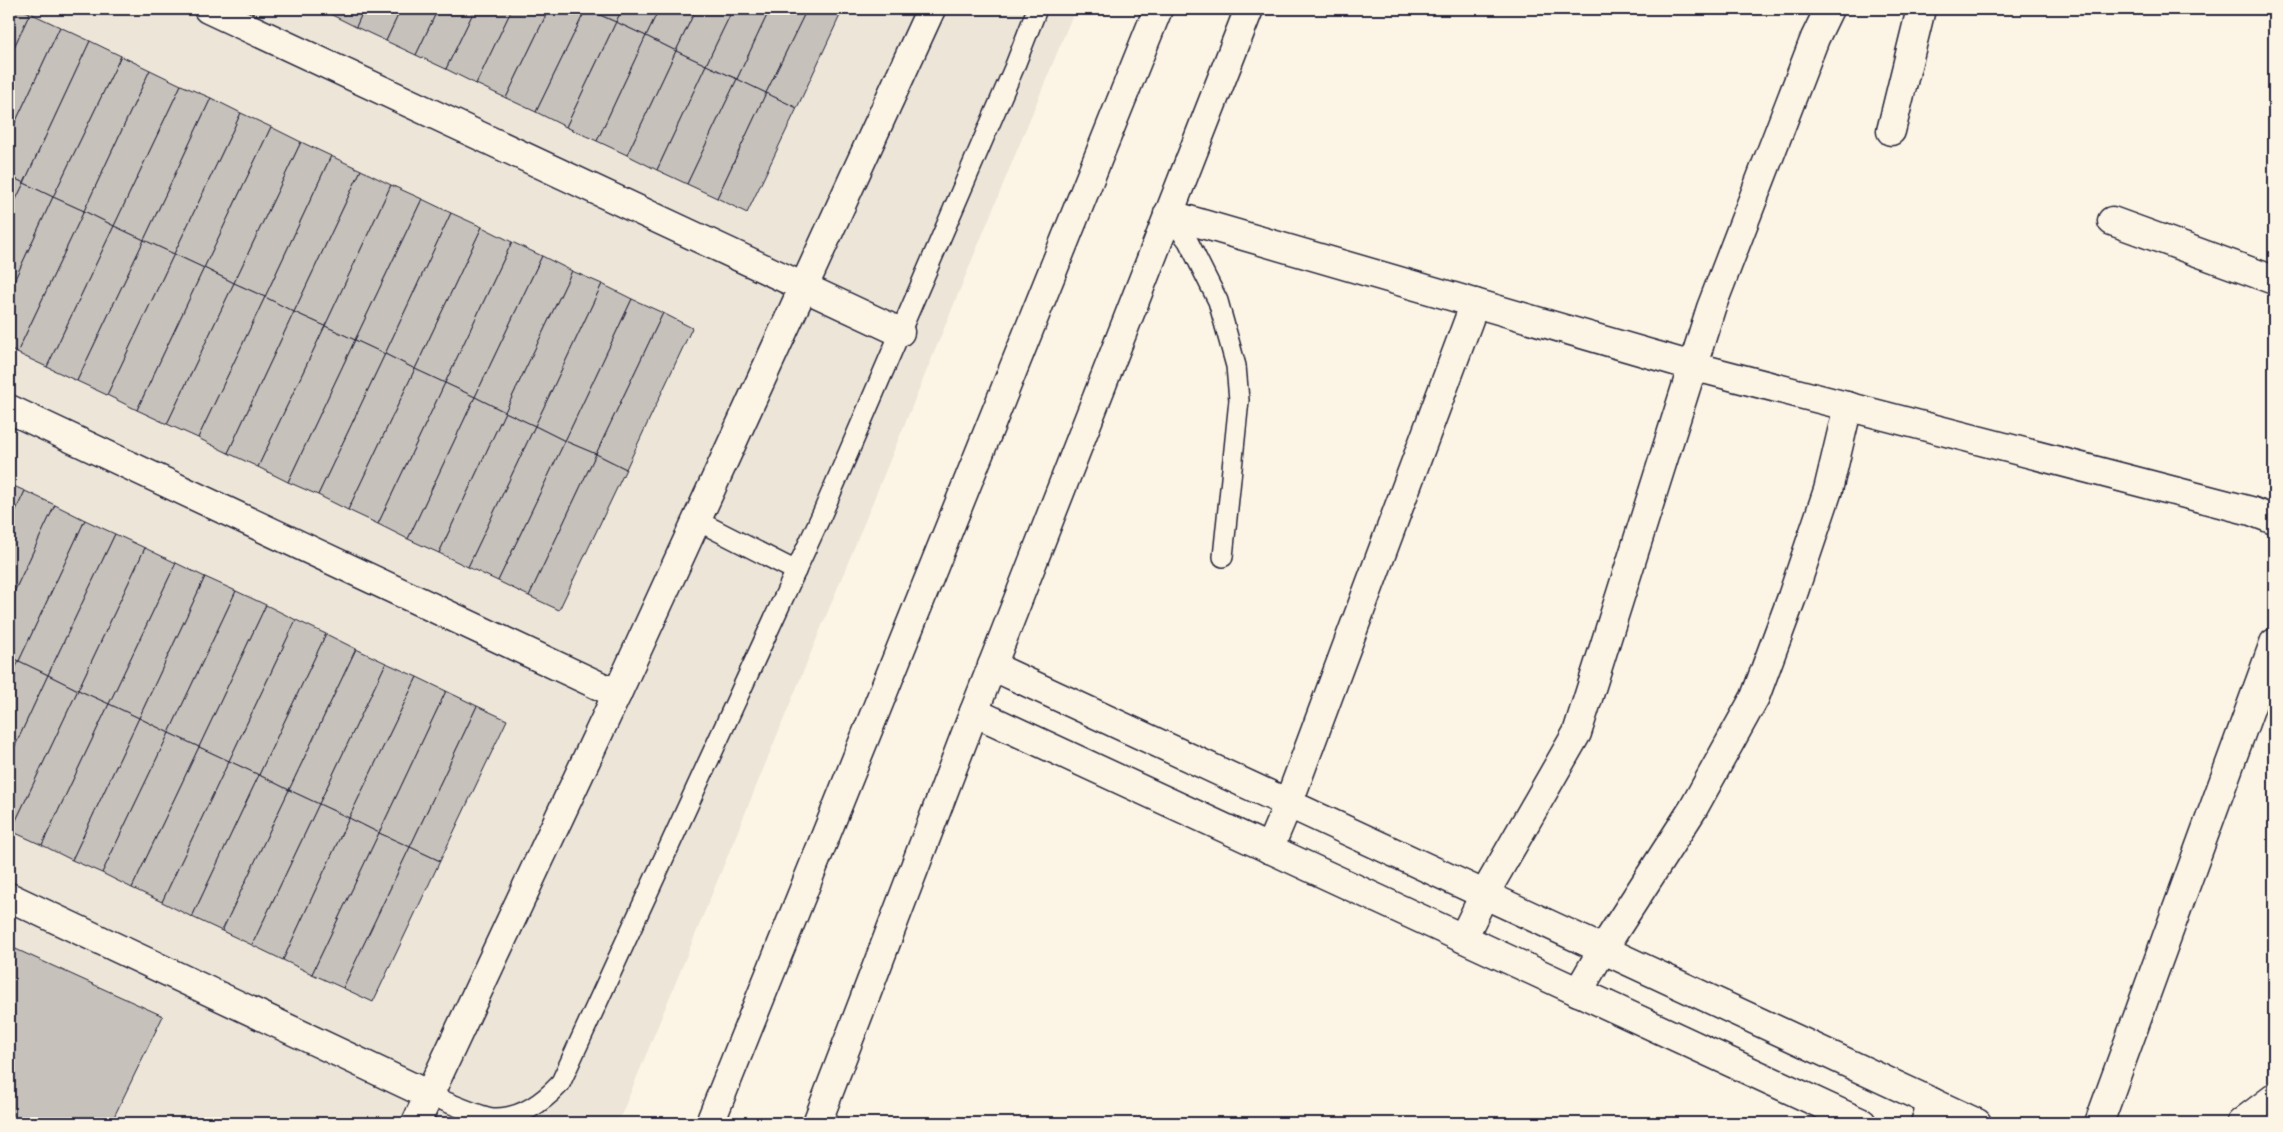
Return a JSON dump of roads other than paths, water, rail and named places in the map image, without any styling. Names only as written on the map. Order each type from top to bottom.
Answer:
[{"type":"street","points":[[208,9],[802,288],[900,332]]},
{"type":"street","points":[[416,1123],[617,694],[931,9]]},
{"type":"street","points":[[710,1123],[1158,9]]},
{"type":"street","points":[[818,1123],[974,712],[1249,9]]},
{"type":"street","points":[[1463,938],[1484,895],[1577,733],[1711,308],[1815,38],[1829,9]]},
{"type":"street","points":[[1891,131],[1921,9]]},
{"type":"street","points":[[1168,214],[1692,366],[2251,511],[2274,520]]},
{"type":"street","points":[[2112,221],[2274,280]]},
{"type":"street","points":[[1269,849],[1288,804],[1476,303]]},
{"type":"street","points":[[1578,992],[1693,809],[1755,697],[1792,598],[1828,490],[1848,406]]},
{"type":"street","points":[[9,409],[617,694]]},
{"type":"street","points":[[2100,1123],[2274,644]]},
{"type":"street","points":[[992,666],[1603,950],[1928,1113],[1977,1123]]},
{"type":"street","points":[[974,712],[1862,1123]]},
{"type":"street","points":[[9,898],[429,1095]]},
{"type":"street","points":[[2241,1123],[2274,1098]]},
{"type":"lane","points":[[429,1095],[493,1119],[512,1116],[529,1110],[546,1099],[560,1084],[796,571],[1014,68],[1037,9]]},
{"type":"lane","points":[[1168,214],[1188,241],[1218,301],[1236,366],[1239,400],[1223,557]]},
{"type":"lane","points":[[696,520],[796,571]]}]
